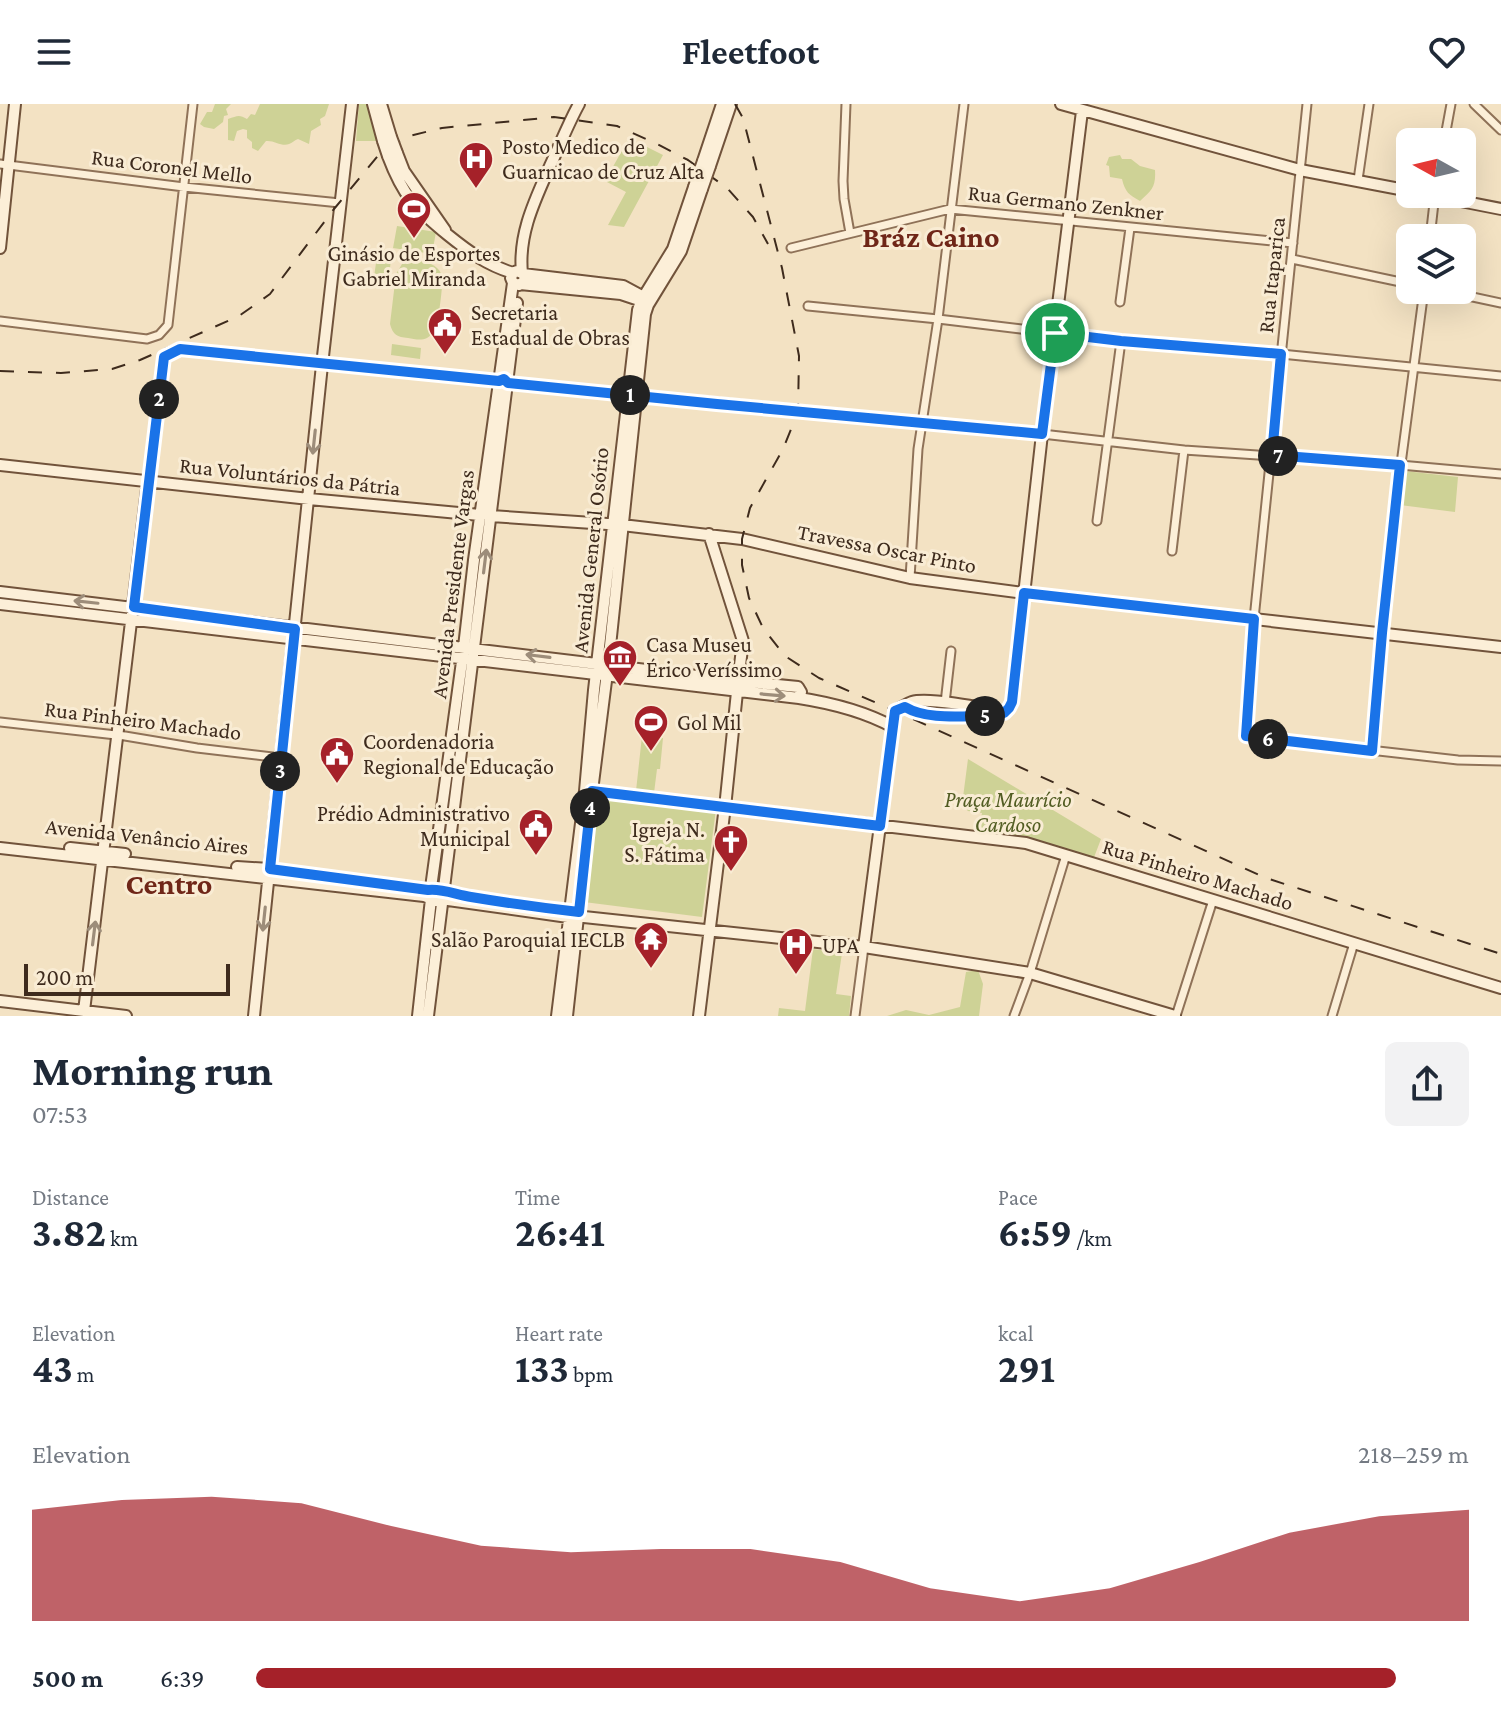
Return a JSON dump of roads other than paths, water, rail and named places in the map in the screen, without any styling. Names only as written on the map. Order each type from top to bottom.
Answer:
[{"type":"main road","points":[[0,248],[4,164],[15,104]]},
{"type":"main road","points":[[254,1016],[352,104]]},
{"type":"main road","points":[[373,104],[400,174],[402,188],[422,214],[471,254],[517,278],[625,291],[646,301]]},
{"type":"main road","points":[[381,104],[387,139]]},
{"type":"main road","name":"Avenida Presidente Vargas","points":[[418,1016],[437,895],[524,234],[531,209],[579,104]]},
{"type":"main road","points":[[1061,104],[1083,107],[1300,170],[1396,188]]},
{"type":"main road","name":"Avenida General Osório","points":[[557,1016],[576,915],[592,791],[638,310],[646,301],[687,221],[727,106]]},
{"type":"main road","points":[[905,707],[913,712],[986,716],[1000,713],[1012,702],[1083,107]]},
{"type":"main road","points":[[1476,204],[1501,209]]},
{"type":"main road","points":[[504,382],[1042,434]]},
{"type":"main road","name":"Rua Voluntários da Pátria","points":[[0,465],[309,499],[618,525],[742,539]]},
{"type":"main road","points":[[84,1013],[148,481]]},
{"type":"main road","points":[[699,1016],[743,641],[709,534]]},
{"type":"main road","name":"Travessa Oscar Pinto","points":[[742,539],[910,578],[1501,647]]},
{"type":"main road","points":[[0,592],[134,607],[295,634]]},
{"type":"main road","points":[[0,604],[132,620],[295,634],[738,686],[830,703],[893,727]]},
{"type":"main road","name":"Avenida General Osório","points":[[567,1016],[585,791],[602,670]]},
{"type":"main road","points":[[864,947],[895,711],[913,701],[987,708],[1000,713]]},
{"type":"main road","name":"Rua Pinheiro Machado","points":[[592,791],[1026,843],[1501,988]]},
{"type":"main road","name":"Avenida Venâncio Aires","points":[[0,841],[297,876],[518,908],[864,947],[1030,973],[1176,1016]]},
{"type":"main road","name":"Avenida Venâncio Aires","points":[[0,848],[104,855]]},
{"type":"main road","name":"Avenida Presidente Vargas","points":[[428,1016],[437,895]]},
{"type":"main road","points":[[0,1001],[126,1016]]},
{"type":"street","points":[[0,321],[147,339],[159,335],[168,325],[193,104]]},
{"type":"street","points":[[846,104],[843,181],[850,233]]},
{"type":"street","points":[[910,578],[918,449],[938,319],[964,104]]},
{"type":"street","name":"Rua Itaparica","points":[[1307,104],[1254,619],[1246,736],[1372,751]]},
{"type":"street","points":[[1358,180],[1369,104]]},
{"type":"street","points":[[1447,128],[1451,104]]},
{"type":"street","points":[[1474,104],[1501,130]]},
{"type":"street","name":"Rua Coronel Mello","points":[[4,164],[340,203]]},
{"type":"street","name":"Rua Germano Zenkner","points":[[791,248],[950,209],[1293,243]]},
{"type":"street","points":[[1120,302],[1130,228]]},
{"type":"street","points":[[1292,259],[1396,281]]},
{"type":"street","points":[[1476,298],[1501,303]]},
{"type":"street","points":[[1422,304],[1400,465],[1372,751],[1501,761]]},
{"type":"street","points":[[808,306],[1121,341],[1501,376]]},
{"type":"street","points":[[1097,521],[1121,341]]},
{"type":"street","points":[[148,481],[164,357],[180,349],[504,382]]},
{"type":"street","points":[[1042,434],[1184,450],[1501,474]]},
{"type":"street","points":[[1172,551],[1184,450]]},
{"type":"street","points":[[945,703],[951,651]]},
{"type":"street","name":"Rua Pinheiro Machado","points":[[0,722],[281,758]]},
{"type":"street","points":[[1014,1016],[1066,855]]},
{"type":"street","points":[[1176,1016],[1213,900]]},
{"type":"street","points":[[1332,1016],[1354,943]]},
{"type":"street","points":[[855,1016],[864,947]]},
{"type":"railway","points":[[735,104],[743,118],[782,268],[799,356],[798,412],[783,449],[750,508],[742,539],[742,565],[749,598],[763,628],[785,656],[819,678],[1266,878],[1501,954]]},
{"type":"railway","points":[[0,371],[61,373],[112,369],[140,360],[239,316],[270,294],[381,152],[409,136],[442,128],[554,117],[617,126],[688,160],[727,188],[753,217],[768,244]]},
{"type":"place","name":"Posto Medico de Guarnicao de Cruz Alta","points":[[476,190]]},
{"type":"place","name":"Ginásio de Esportes Gabriel Miranda","points":[[414,240]]},
{"type":"place","name":"Secretaria Estadual de Obras","points":[[445,356]]},
{"type":"place","name":"Casa Museu Érico Veríssimo","points":[[620,688]]},
{"type":"place","name":"Gol Mil","points":[[651,753]]},
{"type":"place","name":"Coordenadoria Regional de Educação","points":[[337,785]]},
{"type":"place","name":"Prédio Administrativo Municipal","points":[[536,857]]},
{"type":"place","name":"Igreja N. S. Fátima","points":[[731,873]]},
{"type":"place","name":"Salão Paroquial IECLB","points":[[651,970]]},
{"type":"place","name":"UPA","points":[[796,976]]},
{"type":"district","name":"Bráz Caino","points":[[931,237]]},
{"type":"district","name":"Centro","points":[[169,884]]},
{"type":"park label","name":"Praça Maurício Cardoso","points":[[1008,812]]}]
